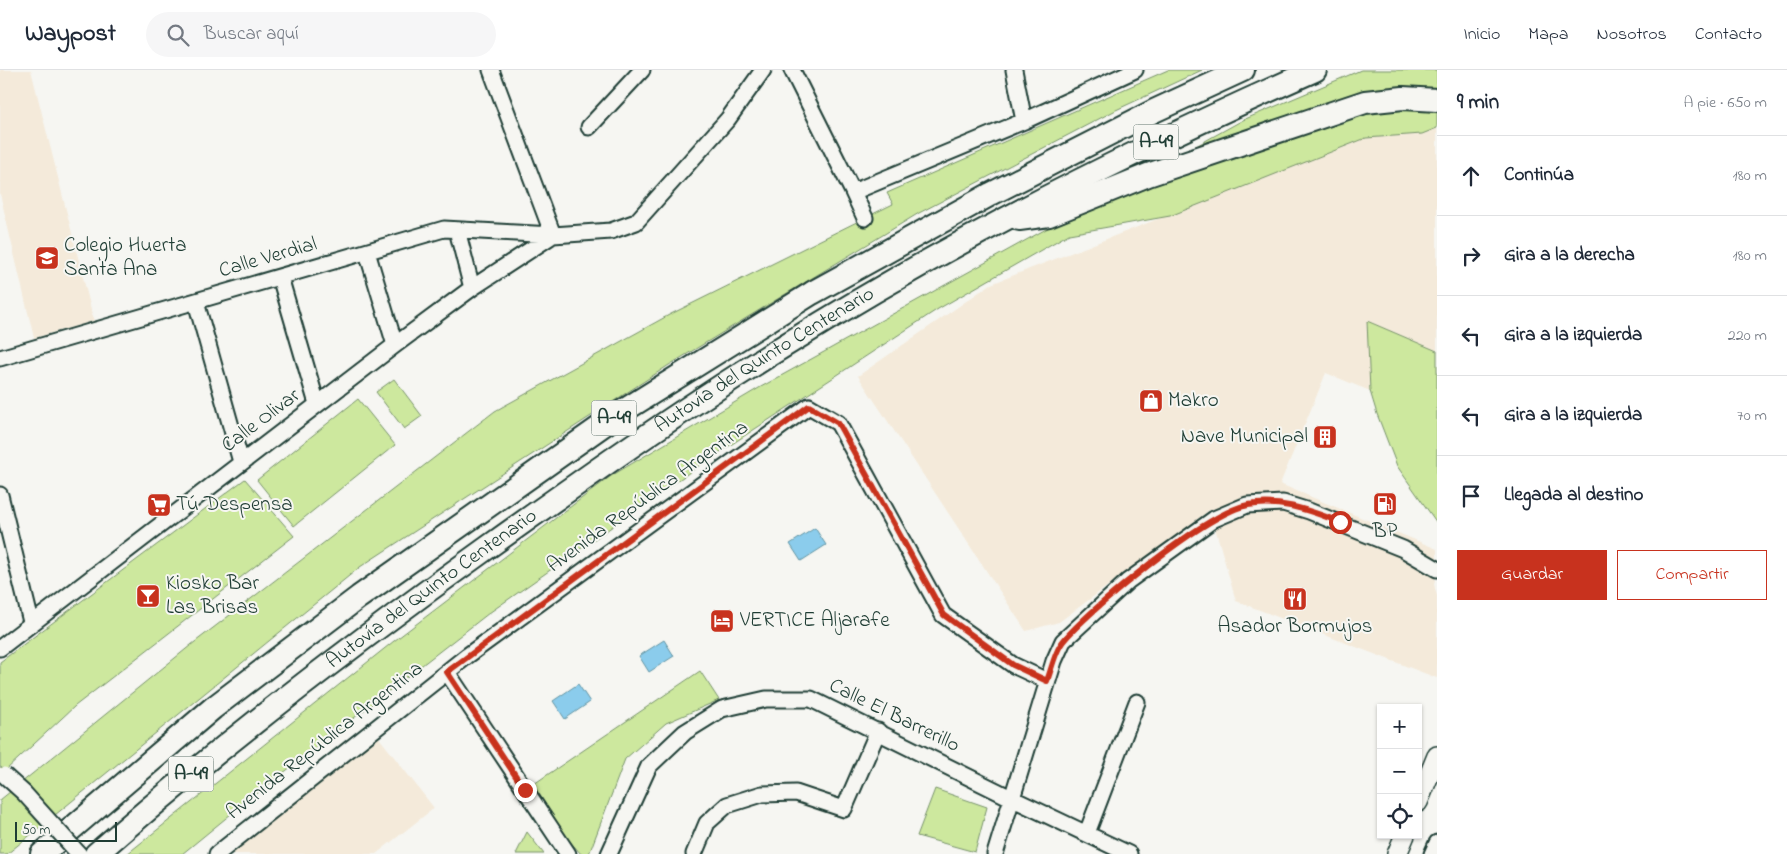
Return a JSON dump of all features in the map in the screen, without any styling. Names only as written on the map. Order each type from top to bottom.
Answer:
[{"type":"highway","name":"Autovía del Quinto Centenario","points":[[42,854],[213,708],[359,597],[623,411],[812,293],[991,194],[1154,110],[1243,70]]},
{"type":"highway","name":"Autovía del Quinto Centenario","points":[[96,854],[149,808],[288,696],[388,619],[636,441],[785,345],[1001,221],[1195,123],[1315,70]]},
{"type":"highway","points":[[1001,221],[1049,215],[1096,194],[1148,175],[1365,102],[1403,98],[1437,100]]},
{"type":"main road","points":[[1421,794],[1437,756]]},
{"type":"main road","points":[[1397,854],[1403,839]]},
{"type":"street","points":[[490,70],[552,235]]},
{"type":"street","points":[[589,127],[642,70]]},
{"type":"street","name":"Calle Verdial","points":[[0,358],[444,229],[552,235],[611,231],[636,222],[728,119],[763,70]]},
{"type":"street","points":[[792,70],[865,218]]},
{"type":"street","points":[[1014,70],[1024,121]]},
{"type":"street","points":[[853,192],[1024,121],[1135,70]]},
{"type":"street","points":[[457,230],[472,288]]},
{"type":"street","name":"Calle Olivar","points":[[0,648],[31,622],[394,346],[472,288],[552,235]]},
{"type":"street","points":[[367,252],[394,346]]},
{"type":"street","points":[[280,277],[317,404]]},
{"type":"street","points":[[196,302],[241,462]]},
{"type":"street","name":"Avenida República Argentina","points":[[216,854],[447,672],[809,406],[838,423],[944,615],[1013,665],[1047,681]]},
{"type":"street","points":[[0,495],[31,622]]},
{"type":"street","points":[[995,854],[1047,681],[1064,641],[1128,581],[1214,520],[1247,506],[1283,503],[1340,522],[1403,549],[1437,569]]},
{"type":"street","points":[[1403,549],[1437,557]]},
{"type":"street","points":[[447,672],[568,854]]},
{"type":"street","name":"Calle El Barrerillo","points":[[609,854],[649,766],[685,732],[722,709],[766,699],[812,698],[1011,798],[1087,833],[1103,848],[1129,854]]},
{"type":"street","points":[[1087,833],[1137,702]]},
{"type":"street","points":[[694,854],[707,823],[727,804],[762,794],[796,792],[844,809],[878,731]]},
{"type":"street","points":[[2,774],[24,793],[79,854]]},
{"type":"street","points":[[1432,854],[1437,843]]},
{"type":"shaded area","name":"Colegio Huerta Santa Ana","points":[[0,70],[31,70],[94,321],[34,338],[0,194]]},
{"type":"shaded area","points":[[1437,128],[1437,351],[1367,321],[1370,391],[1326,373],[1280,484],[1437,549],[1437,573],[1434,584],[1437,596],[1437,678],[1236,601],[1210,510],[1059,622],[1026,631],[858,376],[991,284],[1366,138],[1422,134]]},
{"type":"shaded area","points":[[373,730],[434,808],[376,854],[217,854]]},
{"type":"green space","points":[[1168,70],[1202,70],[1116,110],[919,213],[669,365],[360,567],[7,854],[0,854],[0,800],[191,645],[495,411],[669,315],[893,204],[887,193]]},
{"type":"green space","points":[[1361,70],[1437,70],[1437,128],[1422,134],[1366,138],[1170,216],[1069,234],[938,309],[700,465],[489,613],[182,854],[127,854],[394,641],[611,476],[759,388],[1243,120]]},
{"type":"green space","points":[[1367,321],[1437,351],[1437,523],[1397,466],[1377,414],[1370,391]]},
{"type":"green space","points":[[394,379],[422,416],[404,429],[376,392]]},
{"type":"green space","points":[[358,399],[395,445],[294,526],[257,480]]},
{"type":"green space","points":[[245,479],[294,536],[75,706],[6,770],[0,767],[0,662]]},
{"type":"green space","points":[[700,671],[719,700],[666,723],[625,759],[589,854],[581,854],[525,790]]},
{"type":"green space","points":[[935,789],[987,807],[975,852],[917,836]]},
{"type":"green space","points":[[527,832],[544,854],[516,854]]},
{"type":"water","points":[[815,528],[826,545],[801,561],[790,544]]},
{"type":"water","points":[[664,640],[674,656],[649,672],[639,656]]},
{"type":"water","points":[[578,684],[590,702],[565,719],[553,701]]},
{"type":"place","name":"Colegio Huerta Santa Ana","points":[[47,258]]},
{"type":"place","name":"Makro","points":[[1151,401]]},
{"type":"place","name":"Nave Municipal","points":[[1325,437]]},
{"type":"place","name":"BP","points":[[1385,504]]},
{"type":"place","name":"Tú Despensa","points":[[159,505]]},
{"type":"place","name":"Kiosko Bar Las Brisas","points":[[148,596]]},
{"type":"place","name":"Asador Bormujos","points":[[1295,599]]},
{"type":"place","name":"VERTICE Aljarafe","points":[[722,621]]},
{"type":"route","points":[[525,790],[447,672],[809,406],[838,423],[944,615],[1013,665],[1047,681],[1054,660],[1064,641],[1128,581],[1214,520],[1247,506],[1283,503],[1340,522]]}]
